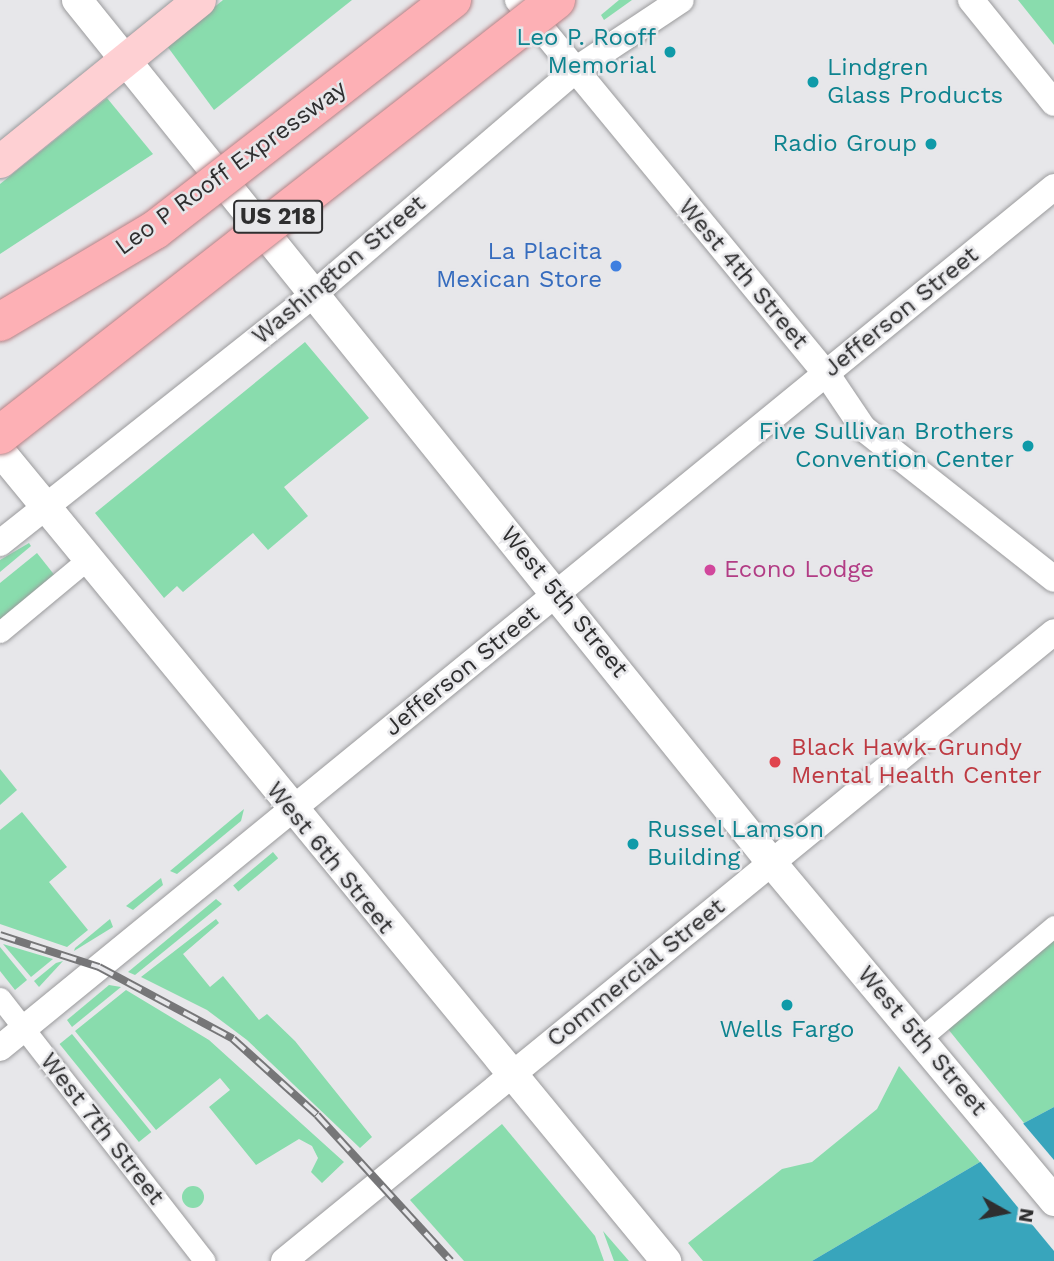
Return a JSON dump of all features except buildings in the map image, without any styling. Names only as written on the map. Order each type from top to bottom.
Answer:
[{"type":"highway","name":"Leo P Rooff Expressway","points":[[0,322],[155,230],[452,0]]},
{"type":"highway","name":"US 218","points":[[0,435],[556,0]]},
{"type":"main road","name":"West 5th Street","points":[[77,0],[313,295],[558,592],[771,862],[921,1038],[1054,1201]]},
{"type":"main road","points":[[0,161],[199,0]]},
{"type":"main road","name":"West 6th Street","points":[[0,451],[509,1077],[666,1261]]},
{"type":"street","name":"West 4th Street","points":[[517,0],[826,373],[863,428],[1054,579]]},
{"type":"street","name":"Washington Street","points":[[0,543],[313,295],[574,71],[681,0]]},
{"type":"street","points":[[971,0],[1054,103]]},
{"type":"street","name":"Jefferson Street","points":[[0,1048],[1054,187]]},
{"type":"street","points":[[0,632],[88,559]]},
{"type":"street","name":"Commercial Street","points":[[284,1261],[1054,632]]},
{"type":"street","points":[[921,1038],[1054,926]]},
{"type":"street","name":"West 7th Street","points":[[0,998],[205,1261]]},
{"type":"green space","points":[[223,0],[352,0],[214,110],[167,46]]},
{"type":"green space","points":[[619,0],[632,0],[604,20],[601,15]]},
{"type":"green space","points":[[1018,0],[1054,0],[1054,45]]},
{"type":"green space","points":[[107,98],[153,154],[0,254],[0,184]]},
{"type":"green space","points":[[305,342],[369,418],[284,487],[308,516],[268,550],[253,533],[183,592],[177,586],[164,598],[95,513]]},
{"type":"green space","points":[[29,543],[31,546],[0,572],[0,560]]},
{"type":"green space","points":[[37,553],[56,577],[0,622],[0,583]]},
{"type":"green space","points":[[0,769],[17,790],[0,805]]},
{"type":"green space","points":[[244,809],[241,821],[177,874],[170,871]]},
{"type":"green space","points":[[22,812],[67,867],[49,882],[88,930],[67,947],[0,924],[0,830]]},
{"type":"green space","points":[[273,852],[278,858],[238,892],[233,885]]},
{"type":"green space","points":[[161,878],[163,885],[133,910],[126,906]]},
{"type":"green space","points":[[216,899],[222,904],[135,975],[128,972]]},
{"type":"green space","points":[[110,919],[113,927],[74,951],[75,948]]},
{"type":"green space","points":[[216,919],[219,923],[183,954],[210,987],[223,976],[259,1020],[267,1014],[295,1041],[372,1137],[360,1148],[247,1040],[207,1010],[141,977]]},
{"type":"green space","points":[[1054,938],[1054,1107],[1024,1123],[948,1029]]},
{"type":"green space","points":[[3,944],[53,959],[31,977]]},
{"type":"green space","points":[[0,947],[27,980],[15,990],[0,971]]},
{"type":"green space","points":[[63,961],[39,987],[34,981],[56,963]]},
{"type":"green space","points":[[109,985],[121,987],[72,1027],[67,1020]]},
{"type":"green space","points":[[126,990],[209,1040],[344,1162],[322,1183],[311,1172],[318,1158],[312,1146],[299,1139],[256,1165],[209,1107],[230,1090],[220,1078],[156,1130],[75,1031]]},
{"type":"green space","points":[[72,1034],[151,1132],[139,1142],[60,1044]]},
{"type":"green space","points":[[899,1066],[980,1162],[812,1261],[703,1261],[688,1243],[782,1169],[812,1162],[877,1109]]},
{"type":"green space","points":[[502,1124],[595,1236],[604,1261],[464,1261],[410,1200]]},
{"type":"green space","points":[[193,1186],[201,1189],[204,1197],[201,1205],[193,1208],[185,1205],[182,1197],[185,1189]]},
{"type":"green space","points":[[603,1231],[629,1261],[614,1261]]},
{"type":"water","points":[[1054,1107],[1054,1261],[812,1261],[980,1162],[1024,1123]]},
{"type":"pier","points":[[1021,1121],[1054,1160],[1054,1251],[978,1159]]},
{"type":"railway","points":[[0,935],[99,967],[233,1039],[317,1115],[451,1261]]},
{"type":"place","name":"Leo P. Rooff Memorial","points":[[670,52]]},
{"type":"place","name":"Lindgren Glass Products","points":[[813,82]]},
{"type":"place","name":"Radio Group","points":[[931,144]]},
{"type":"place","name":"La Placita Mexican Store","points":[[616,266]]},
{"type":"place","name":"Five Sullivan Brothers Convention Center","points":[[1028,446]]},
{"type":"place","name":"Econo Lodge","points":[[710,570]]},
{"type":"place","name":"Black Hawk-Grundy Mental Health Center","points":[[775,762]]},
{"type":"place","name":"Russel Lamson Building","points":[[633,844]]},
{"type":"place","name":"Wells Fargo","points":[[787,1005]]}]
